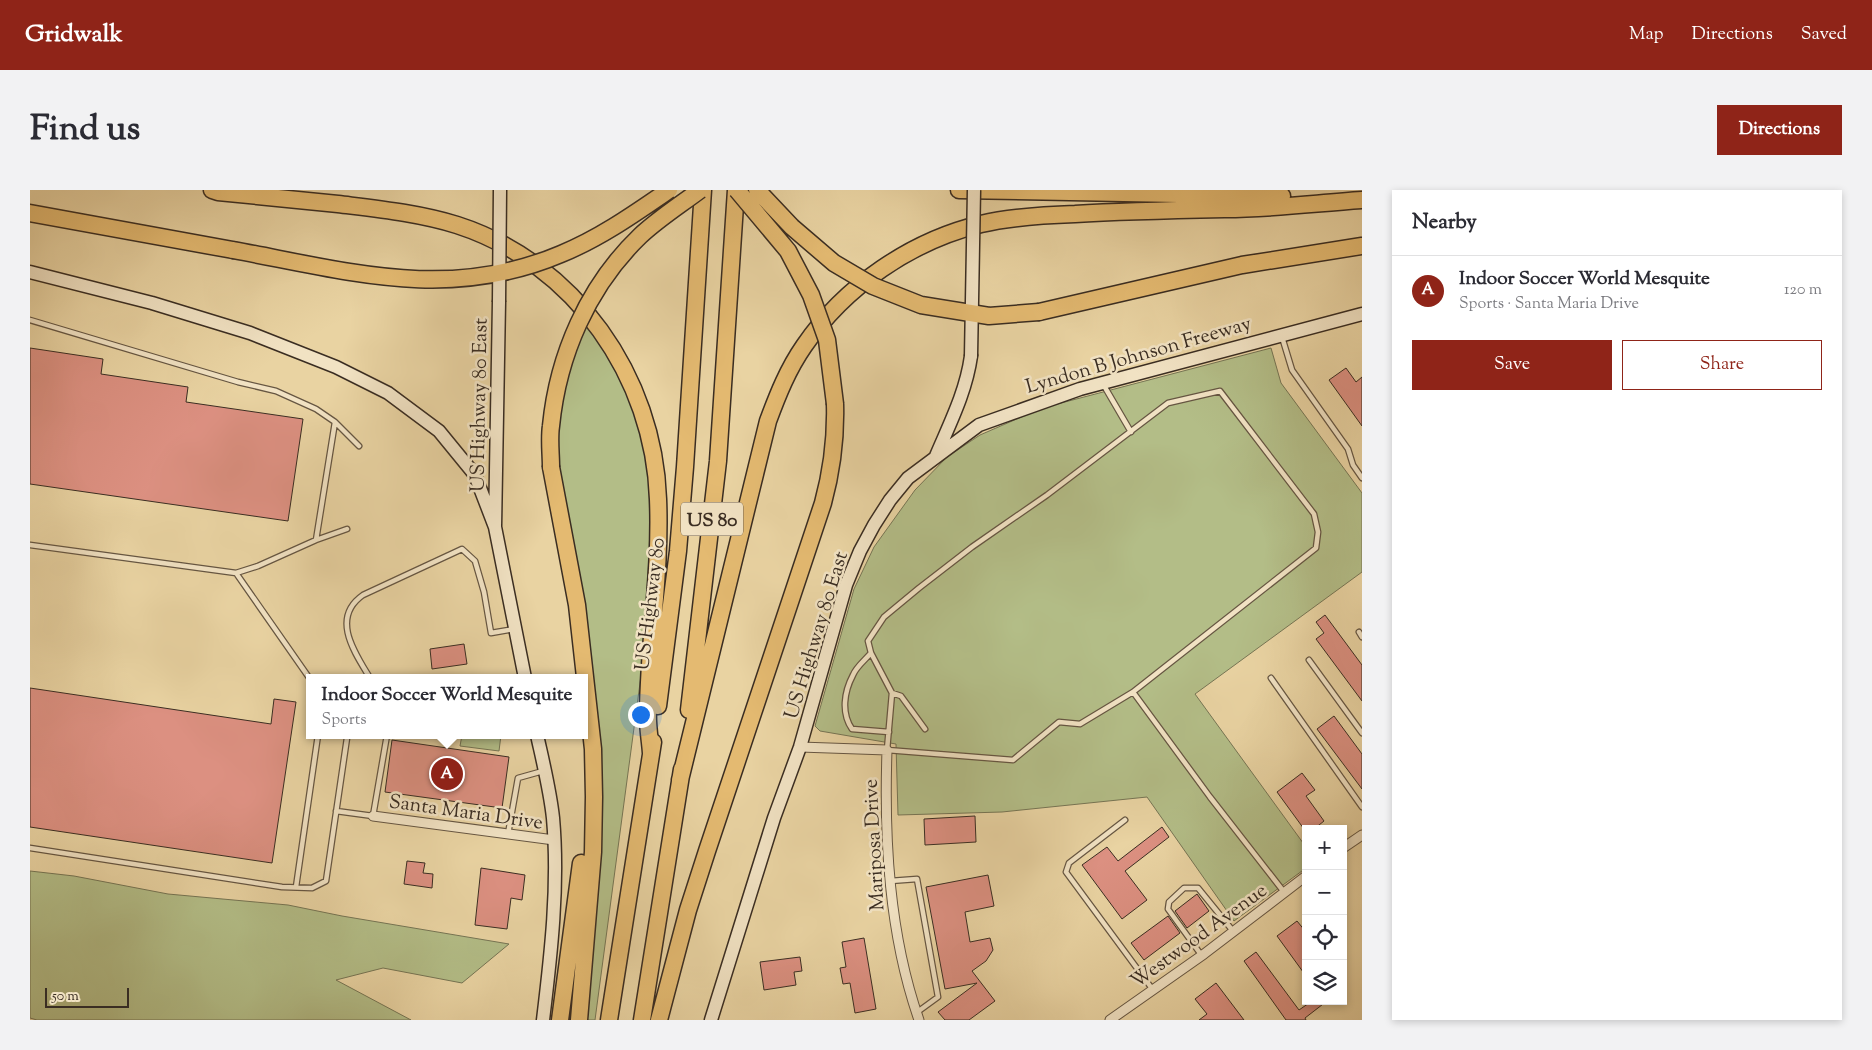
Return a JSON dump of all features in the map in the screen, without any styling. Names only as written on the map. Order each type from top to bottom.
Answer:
[{"type":"highway","points":[[212,190],[382,209],[423,216],[487,236],[532,263],[566,291],[597,326],[619,358],[637,396],[649,431],[656,466],[658,525],[648,712],[651,753]]},
{"type":"highway","points":[[30,213],[377,277],[428,280],[469,279],[519,269],[562,254],[625,221],[669,190]]},
{"type":"highway","points":[[585,674],[577,605],[551,468],[550,427],[557,382],[571,338],[596,289],[639,237],[659,220],[702,190]]},
{"type":"highway","name":"US Highway 80","points":[[608,1020],[651,753],[678,551],[692,381],[702,190]]},
{"type":"highway","points":[[659,1020],[688,910],[823,503],[834,453],[836,430],[835,404],[827,340],[811,295],[788,251],[736,190]]},
{"type":"highway","name":"US 80","points":[[642,1020],[680,780],[701,616],[717,470],[736,190]]},
{"type":"highway","points":[[756,190],[792,227],[834,263],[872,286],[921,305],[989,316],[1039,312],[1242,265],[1362,246]]},
{"type":"highway","points":[[959,190],[1362,198]]},
{"type":"highway","points":[[680,780],[768,420],[786,377],[805,345],[826,318],[850,293],[882,268],[906,254],[940,238],[982,224],[1049,215],[1141,210],[1229,209],[1362,198]]},
{"type":"highway","points":[[579,1020],[594,827],[594,772],[588,711]]},
{"type":"highway","points":[[588,733],[589,724]]},
{"type":"highway","points":[[560,1020],[582,859],[587,739]]},
{"type":"main road","name":"US Highway 80 East","points":[[500,190],[495,527],[524,674]]},
{"type":"main road","name":"US Highway 80 East","points":[[711,1020],[774,818],[800,747],[846,585],[860,551],[890,500],[908,478],[936,456],[968,377],[974,190]]},
{"type":"main road","points":[[30,272],[152,303],[250,333],[336,367],[388,393],[439,431],[475,475],[495,527]]},
{"type":"main road","name":"Lyndon B Johnson Freeway","points":[[936,456],[979,425],[1080,389],[1362,314]]},
{"type":"main road","points":[[538,739],[552,817],[554,840],[554,900],[543,1020]]},
{"type":"street","name":"Mariposa Drive","points":[[800,747],[887,750],[890,881],[898,945],[918,1017]]},
{"type":"street","name":"Santa Maria Drive","points":[[373,816],[554,840]]},
{"type":"street","points":[[1347,845],[1362,835]]},
{"type":"street","name":"Westwood Avenue","points":[[1110,1020],[1202,956],[1302,879]]},
{"type":"lane","points":[[30,320],[238,382],[276,391],[316,409],[335,422],[359,446]]},
{"type":"lane","points":[[1281,336],[1292,370],[1348,449],[1353,465],[1360,470],[1362,478]]},
{"type":"lane","points":[[1102,383],[1131,432]]},
{"type":"lane","points":[[1220,391],[1314,514],[1318,532],[1316,548],[1133,692],[1080,724],[1059,722],[1013,760],[887,750],[892,693],[871,654],[868,640],[884,617],[972,547],[1131,432],[1168,403],[1220,391]]},
{"type":"lane","points":[[316,540],[335,422]]},
{"type":"lane","points":[[30,544],[236,573],[258,566],[316,540],[347,529]]},
{"type":"lane","points":[[368,674],[350,644],[347,631],[348,617],[352,607],[362,595],[462,549],[475,561],[484,592],[491,633],[515,629]]},
{"type":"lane","points":[[236,573],[307,674]]},
{"type":"lane","points":[[1359,632],[1362,637]]},
{"type":"lane","points":[[871,654],[853,674],[844,699],[848,723],[852,729],[889,732]]},
{"type":"lane","points":[[1309,660],[1362,733]]},
{"type":"lane","points":[[1270,678],[1362,807]]},
{"type":"lane","points":[[1133,692],[1210,797],[1285,892]]},
{"type":"lane","points":[[892,693],[901,696],[925,729]]},
{"type":"lane","points":[[296,887],[317,739]]},
{"type":"lane","points":[[30,848],[263,884],[312,888],[326,881],[347,739]]},
{"type":"lane","points":[[336,811],[373,816],[386,739]]},
{"type":"lane","points":[[508,834],[518,778],[544,771]]},
{"type":"lane","points":[[1125,820],[1069,863],[1066,872],[1153,990]]},
{"type":"lane","points":[[890,881],[917,879],[938,996],[918,1017]]},
{"type":"lane","points":[[1202,956],[1168,909],[1169,902],[1184,888],[1198,888],[1234,932]]},
{"type":"green space","points":[[586,323],[609,353],[632,401],[645,443],[649,480],[650,542],[642,668],[595,1020],[586,1020],[601,768],[599,728],[589,642],[557,474],[556,442],[564,381]]},
{"type":"green space","points":[[1271,348],[1281,383],[1362,493],[1362,572],[1195,694],[1302,841],[1302,871],[1234,921],[1147,797],[1002,812],[898,815],[896,744],[820,731],[815,726],[854,589],[874,547],[915,490],[947,457],[980,435],[1042,408]]},
{"type":"green space","points":[[461,739],[500,739],[499,751],[460,746]]},
{"type":"green space","points":[[30,871],[74,876],[168,894],[288,905],[509,944],[462,983],[383,968],[336,980],[411,1020],[37,1020],[30,1018]]},
{"type":"building","points":[[30,348],[103,359],[101,374],[188,387],[186,402],[303,419],[288,521],[30,484]]},
{"type":"building","points":[[1346,368],[1356,382],[1362,377],[1362,426],[1329,380]]},
{"type":"building","points":[[1325,615],[1362,665],[1362,701],[1316,639],[1324,633],[1316,622]]},
{"type":"building","points":[[464,644],[467,664],[432,669],[430,649]]},
{"type":"building","points":[[30,688],[271,724],[274,699],[296,702],[272,863],[30,827]]},
{"type":"building","points":[[1334,716],[1362,754],[1362,789],[1317,729]]},
{"type":"building","points":[[392,740],[509,757],[502,808],[385,792]]},
{"type":"building","points":[[1302,773],[1315,790],[1306,796],[1324,821],[1319,825],[1302,826],[1277,792]]},
{"type":"building","points":[[975,816],[976,842],[925,845],[924,819]]},
{"type":"building","points":[[1162,827],[1169,837],[1125,871],[1147,900],[1122,919],[1082,865],[1107,847],[1118,861]]},
{"type":"building","points":[[407,861],[425,863],[423,873],[433,874],[432,888],[404,884]]},
{"type":"building","points":[[481,868],[525,875],[522,900],[511,898],[507,929],[475,925]]},
{"type":"building","points":[[988,875],[994,906],[965,912],[970,942],[990,938],[993,950],[986,961],[972,971],[995,1001],[969,1020],[945,1020],[938,1012],[977,983],[945,989],[926,887]]},
{"type":"building","points":[[1197,894],[1209,911],[1187,928],[1175,911]]},
{"type":"building","points":[[1168,916],[1180,933],[1144,960],[1131,943]]},
{"type":"building","points":[[1297,921],[1302,927],[1302,970],[1277,936]]},
{"type":"building","points":[[864,938],[876,1009],[855,1013],[850,983],[843,984],[840,968],[846,967],[842,942]]},
{"type":"building","points":[[1256,952],[1299,1010],[1306,1005],[1322,1005],[1305,1018],[1306,1020],[1286,1020],[1244,961]]},
{"type":"building","points":[[800,957],[802,971],[794,972],[796,985],[764,990],[760,962]]},
{"type":"building","points":[[1216,983],[1244,1020],[1199,1020],[1207,1014],[1195,999]]},
{"type":"place","name":"Indoor Soccer World Mesquite","points":[[447,774]]}]
